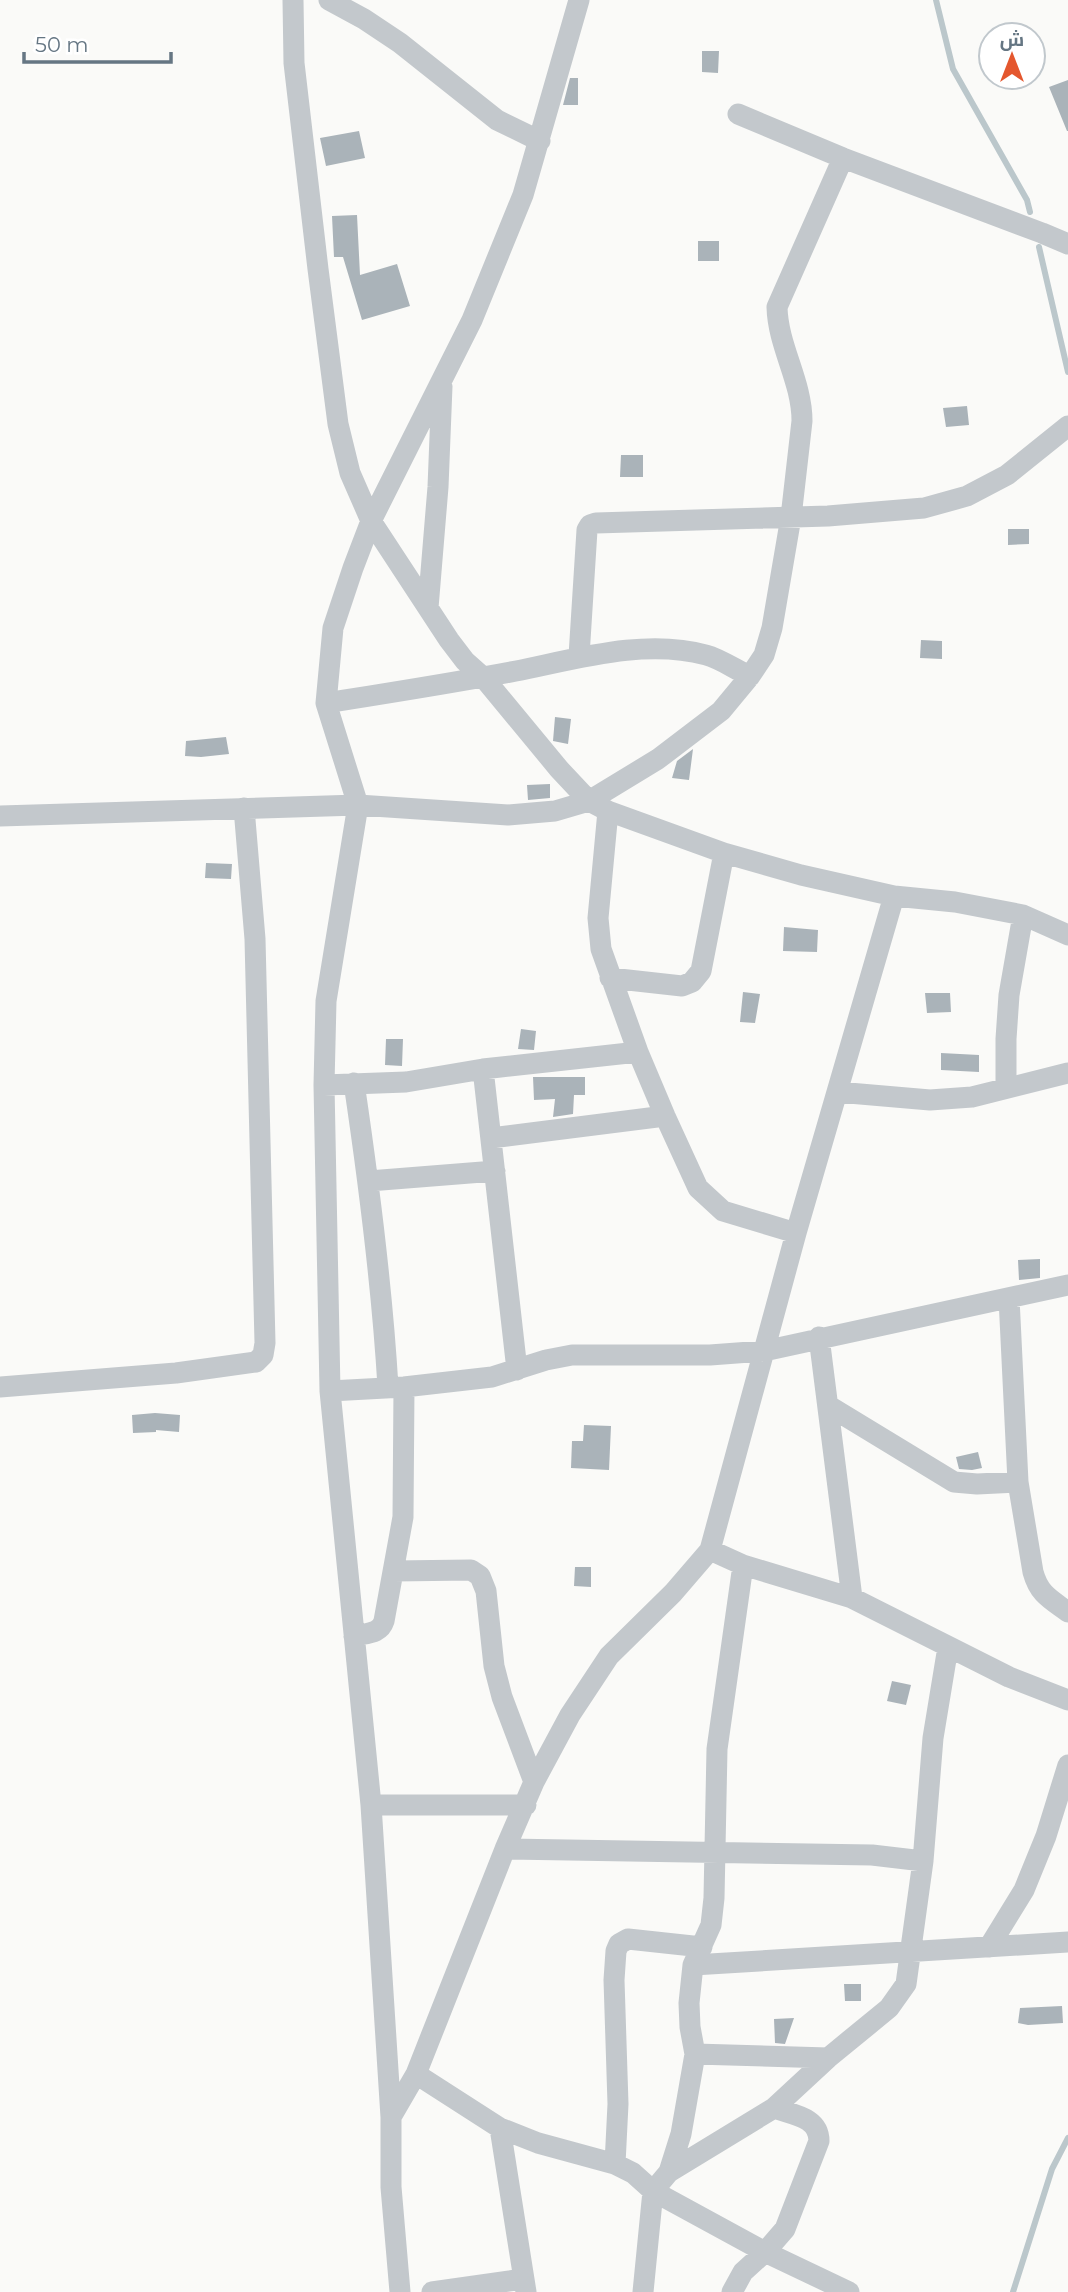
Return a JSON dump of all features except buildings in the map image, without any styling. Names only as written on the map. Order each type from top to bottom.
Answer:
[{"type":"street","points":[[293,0],[294,63],[338,424],[350,473],[370,522],[465,662],[482,677],[589,801],[608,811],[724,853],[801,875],[894,896],[955,902],[1023,915],[1068,934]]},
{"type":"street","points":[[329,0],[400,43],[497,120],[540,141]]},
{"type":"street","points":[[400,2292],[391,2187],[391,2117],[371,1805],[330,1391],[324,1085],[326,1001],[358,805],[326,703],[333,628],[353,568],[370,522],[472,320],[523,195],[579,0]]},
{"type":"street","points":[[738,114],[843,158],[1068,244]]},
{"type":"street","points":[[0,816],[358,805],[508,815],[555,811],[589,801],[658,759],[721,711],[764,655],[772,628],[791,517],[802,405],[778,325],[777,307],[843,158]]},
{"type":"street","points":[[428,608],[438,487],[443,378]]},
{"type":"street","points":[[579,656],[587,530],[590,525],[828,516],[924,508],[967,496],[1007,475],[1068,426]]},
{"type":"street","points":[[326,703],[482,677],[579,656],[630,650],[677,650],[708,656],[750,676]]},
{"type":"street","points":[[0,1387],[176,1373],[256,1362],[263,1355],[265,1343],[255,939],[244,808]]},
{"type":"street","points":[[608,811],[598,918],[601,949],[638,1052],[665,1116],[698,1188],[723,1211],[796,1233]]},
{"type":"street","points":[[610,978],[682,986],[692,982],[701,971],[724,853]]},
{"type":"street","points":[[391,2117],[416,2074],[505,1849],[534,1782],[570,1714],[609,1656],[673,1593],[710,1550],[796,1233],[894,896]]},
{"type":"street","points":[[1006,1088],[1009,995],[1023,915]]},
{"type":"street","points":[[324,1085],[406,1082],[482,1069],[638,1052]]},
{"type":"street","points":[[482,1069],[517,1370]]},
{"type":"street","points":[[837,1092],[930,1100],[972,1097],[1068,1073]]},
{"type":"street","points":[[354,1083],[396,1387],[403,1517],[382,1628],[376,1632],[355,1636]]},
{"type":"street","points":[[491,1139],[665,1116]]},
{"type":"street","points":[[369,1181],[495,1171]]},
{"type":"street","points":[[330,1391],[492,1377],[572,1355],[710,1355],[764,1350],[1068,1284]]},
{"type":"street","points":[[1009,1298],[1018,1482],[1036,1584],[1042,1593],[1068,1612]]},
{"type":"street","points":[[819,1337],[852,1598]]},
{"type":"street","points":[[829,1406],[954,1482],[1018,1482]]},
{"type":"street","points":[[710,1550],[743,1564],[852,1598],[1009,1676],[1068,1700]]},
{"type":"street","points":[[669,2172],[681,2134],[695,2054],[689,2003],[697,1956],[711,1925],[717,1749],[743,1564]]},
{"type":"street","points":[[394,1571],[471,1570],[480,1576],[486,1591],[494,1667],[502,1697],[534,1782]]},
{"type":"street","points":[[643,2292],[653,2191],[669,2172],[774,2108],[828,2058],[890,2008],[906,1984],[923,1861],[933,1738],[948,1647]]},
{"type":"street","points":[[989,1947],[1024,1890],[1046,1836],[1068,1765]]},
{"type":"street","points":[[371,1805],[526,1805]]},
{"type":"street","points":[[505,1849],[715,1851],[872,1856],[923,1861]]},
{"type":"street","points":[[615,2164],[618,2104],[614,1980],[616,1951],[619,1944],[628,1939],[697,1956],[912,1952],[1068,1942]]},
{"type":"street","points":[[695,2054],[828,2058]]},
{"type":"street","points":[[416,2074],[500,2128],[538,2143],[615,2164],[633,2173],[653,2191],[765,2252],[808,2283],[849,2292]]},
{"type":"street","points":[[732,2292],[743,2272],[785,2229],[819,2141],[819,2131],[812,2122],[774,2108]]},
{"type":"street","points":[[432,2292],[525,2286],[500,2128]]},
{"type":"waterway","points":[[936,0],[953,69],[1027,200],[1030,212]]},
{"type":"waterway","points":[[1039,247],[1068,372]]},
{"type":"waterway","points":[[1013,2292],[1052,2169],[1068,2138]]}]
